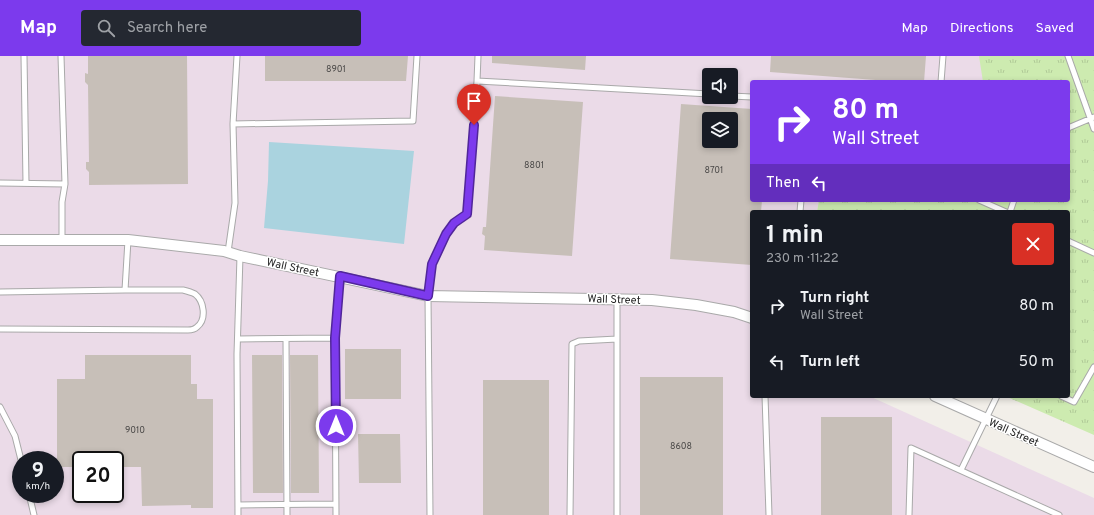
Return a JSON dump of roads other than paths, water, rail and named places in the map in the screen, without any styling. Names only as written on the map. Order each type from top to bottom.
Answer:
[{"type":"street","name":"Wall Street","points":[[0,240],[128,240],[228,252],[240,256],[340,276],[428,296],[617,298],[652,300],[696,305],[734,312],[750,317]]},
{"type":"street","name":"Wall Street","points":[[939,398],[1094,467]]},
{"type":"lane","points":[[24,56],[26,183]]},
{"type":"lane","points":[[61,56],[65,184],[62,202],[62,240]]},
{"type":"lane","points":[[228,252],[235,203],[233,124],[237,56]]},
{"type":"lane","points":[[233,124],[413,121],[417,56]]},
{"type":"lane","points":[[430,515],[428,296],[432,264],[446,234],[454,223],[467,214],[478,56]]},
{"type":"lane","points":[[942,80],[943,56]]},
{"type":"lane","points":[[1068,56],[1092,117],[1094,128]]},
{"type":"lane","points":[[477,81],[702,94]]},
{"type":"lane","points":[[738,96],[750,97]]},
{"type":"lane","points":[[1070,127],[1092,117]]},
{"type":"lane","points":[[0,183],[65,184]]},
{"type":"lane","points":[[984,202],[1002,210]]},
{"type":"lane","points":[[125,290],[128,240]]},
{"type":"lane","points":[[1070,242],[1094,253]]},
{"type":"lane","points":[[238,515],[237,354],[240,256]]},
{"type":"lane","points":[[336,515],[335,338],[340,276]]},
{"type":"lane","points":[[0,292],[183,290],[196,295],[201,300],[203,306],[200,323],[197,327],[188,330],[0,329]]},
{"type":"lane","points":[[617,298],[617,515]]},
{"type":"lane","points":[[238,339],[335,338]]},
{"type":"lane","points":[[286,339],[287,515]]},
{"type":"lane","points":[[570,515],[572,344],[579,341],[617,339]]},
{"type":"lane","points":[[1065,398],[1074,402],[1094,367]]},
{"type":"lane","points":[[765,398],[769,515]]},
{"type":"lane","points":[[961,470],[996,398]]},
{"type":"lane","points":[[0,407],[16,436],[19,451]]},
{"type":"lane","points":[[909,515],[911,448],[1059,515]]},
{"type":"lane","points":[[31,503],[34,515]]},
{"type":"lane","points":[[238,504],[336,504]]},
{"type":"water","points":[[269,142],[414,151],[404,244],[264,228],[268,181]]}]
